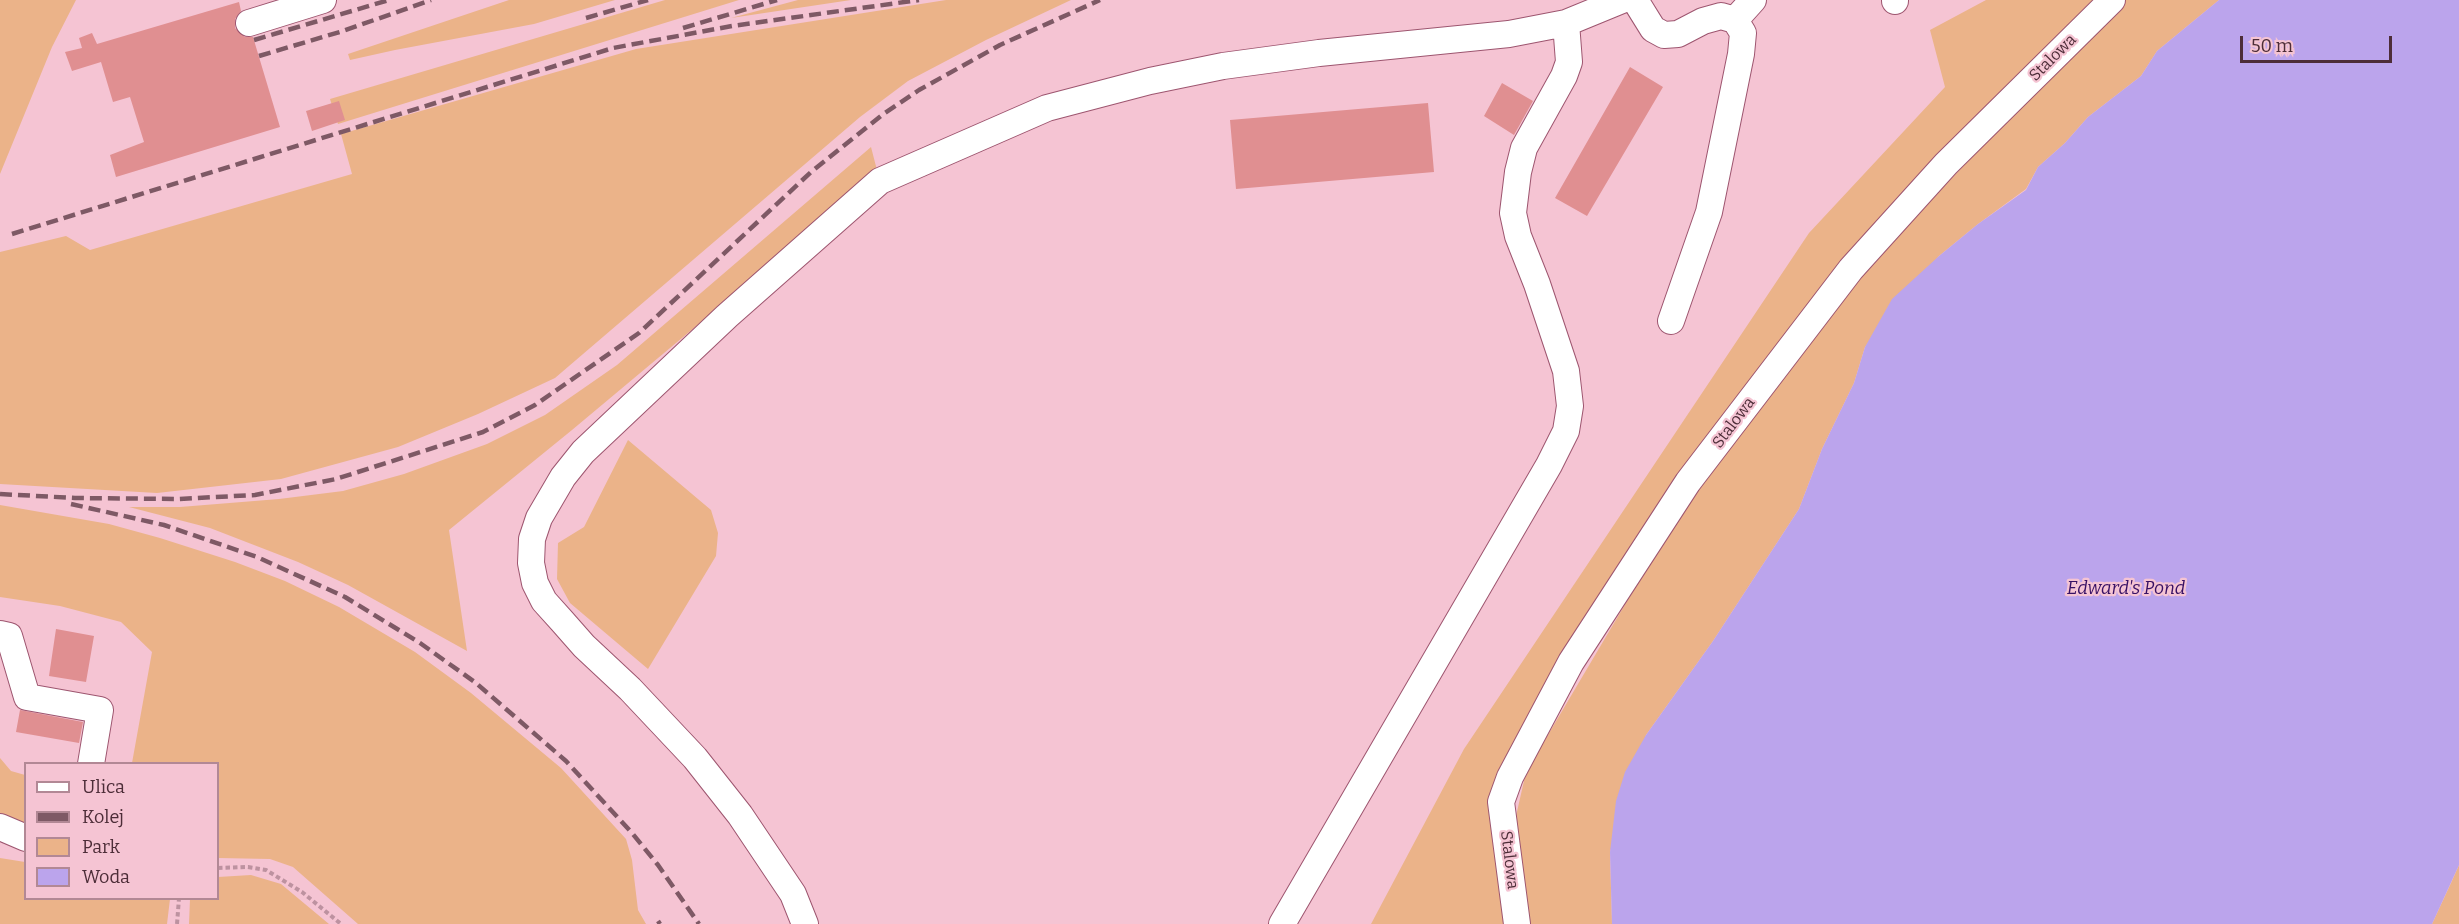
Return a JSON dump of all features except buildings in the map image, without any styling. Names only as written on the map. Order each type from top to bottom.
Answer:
[{"type":"street","points":[[249,23],[323,0]]},
{"type":"street","points":[[805,924],[793,894],[734,807],[695,758],[562,621],[544,600],[535,583],[531,563],[532,539],[539,518],[563,477],[583,452],[727,316],[880,181],[1047,108],[1150,81],[1223,66],[1319,53],[1509,34],[1566,23],[1622,0]]},
{"type":"street","points":[[1635,0],[1653,29],[1664,35],[1678,34],[1713,17],[1726,16],[1735,20],[1743,33],[1709,212],[1671,321]]},
{"type":"street","points":[[1735,20],[1753,0]]},
{"type":"street","name":"Stalowa","points":[[1517,924],[1501,802],[1510,777],[1571,662],[1688,482],[1851,269],[1946,164],[2112,0]]},
{"type":"street","points":[[1282,924],[1549,465],[1566,431],[1570,406],[1566,371],[1537,284],[1518,236],[1513,213],[1518,172],[1524,148],[1564,76],[1569,62],[1566,23]]},
{"type":"street","points":[[0,634],[9,636],[27,697],[100,710],[91,762]]},
{"type":"street","points":[[0,827],[24,837]]},
{"type":"street","points":[[0,849],[24,848]]},
{"type":"path","points":[[219,868],[248,867],[266,870],[282,878],[310,898],[341,924]]},
{"type":"path","points":[[177,924],[178,900]]},
{"type":"green space","points":[[0,0],[76,0],[52,47],[0,174]]},
{"type":"green space","points":[[509,0],[615,0],[534,24],[350,60],[348,54]]},
{"type":"green space","points":[[665,0],[739,0],[338,124],[330,99]]},
{"type":"green space","points":[[798,0],[851,0],[731,18]]},
{"type":"green space","points":[[946,0],[1071,0],[986,40],[908,81],[860,117],[555,378],[478,414],[398,447],[281,479],[157,493],[0,484],[0,252],[66,236],[90,250],[352,174],[341,134],[636,49]]},
{"type":"green space","points":[[1986,0],[2103,0],[1830,285],[1505,775],[1509,924],[1371,924],[1464,749],[1809,233],[1945,87],[1930,30]]},
{"type":"green space","points":[[2121,0],[2219,0],[2157,51],[2141,76],[2088,117],[2065,143],[2038,167],[2026,189],[1939,256],[1865,347],[1854,383],[1822,449],[1799,509],[1713,641],[1646,735],[1610,852],[1612,924],[1527,924],[1516,816],[1526,772],[1695,486],[1874,260]]},
{"type":"green space","points":[[871,147],[878,174],[449,530],[467,651],[348,585],[298,562],[210,528],[129,507],[180,507],[343,491],[404,474],[487,444],[545,415],[617,365]]},
{"type":"green space","points":[[628,440],[711,510],[718,533],[716,556],[648,669],[570,603],[557,579],[558,543],[584,527]]},
{"type":"green space","points":[[0,505],[109,524],[160,538],[285,581],[339,607],[415,652],[471,693],[561,768],[626,839],[632,860],[638,910],[646,924],[358,924],[293,867],[270,859],[219,858],[219,762],[132,762],[152,652],[121,622],[60,606],[0,597]]},
{"type":"green space","points":[[0,758],[11,771],[24,775],[24,825],[0,813]]},
{"type":"green space","points":[[0,858],[24,862],[24,900],[170,900],[167,924],[0,924]]},
{"type":"green space","points":[[2459,865],[2459,924],[2432,924],[2451,883]]},
{"type":"green space","points":[[251,875],[281,884],[329,924],[189,924],[190,900],[219,900],[219,877]]},
{"type":"water","name":"Edward's Pond","points":[[2219,0],[2459,0],[2459,865],[2432,924],[1612,924],[1610,852],[1616,801],[1625,772],[1646,735],[1713,641],[1799,509],[1822,449],[1854,383],[1865,347],[1892,299],[1978,224],[2026,190],[2038,167],[2065,143],[2088,117],[2141,76],[2157,51]]},
{"type":"railway","points":[[254,40],[389,0]]},
{"type":"railway","points":[[259,56],[343,31],[431,0]]},
{"type":"railway","points":[[586,18],[648,0]]},
{"type":"railway","points":[[683,28],[777,0]]},
{"type":"railway","points":[[12,234],[613,48],[732,26],[919,0]]},
{"type":"railway","points":[[0,494],[75,498],[178,499],[255,495],[336,479],[483,432],[535,405],[639,333],[811,172],[882,115],[919,90],[1000,45],[1100,0]]},
{"type":"railway","points":[[71,504],[164,525],[257,557],[345,597],[420,643],[476,683],[566,761],[632,833],[658,865],[699,924]]}]
